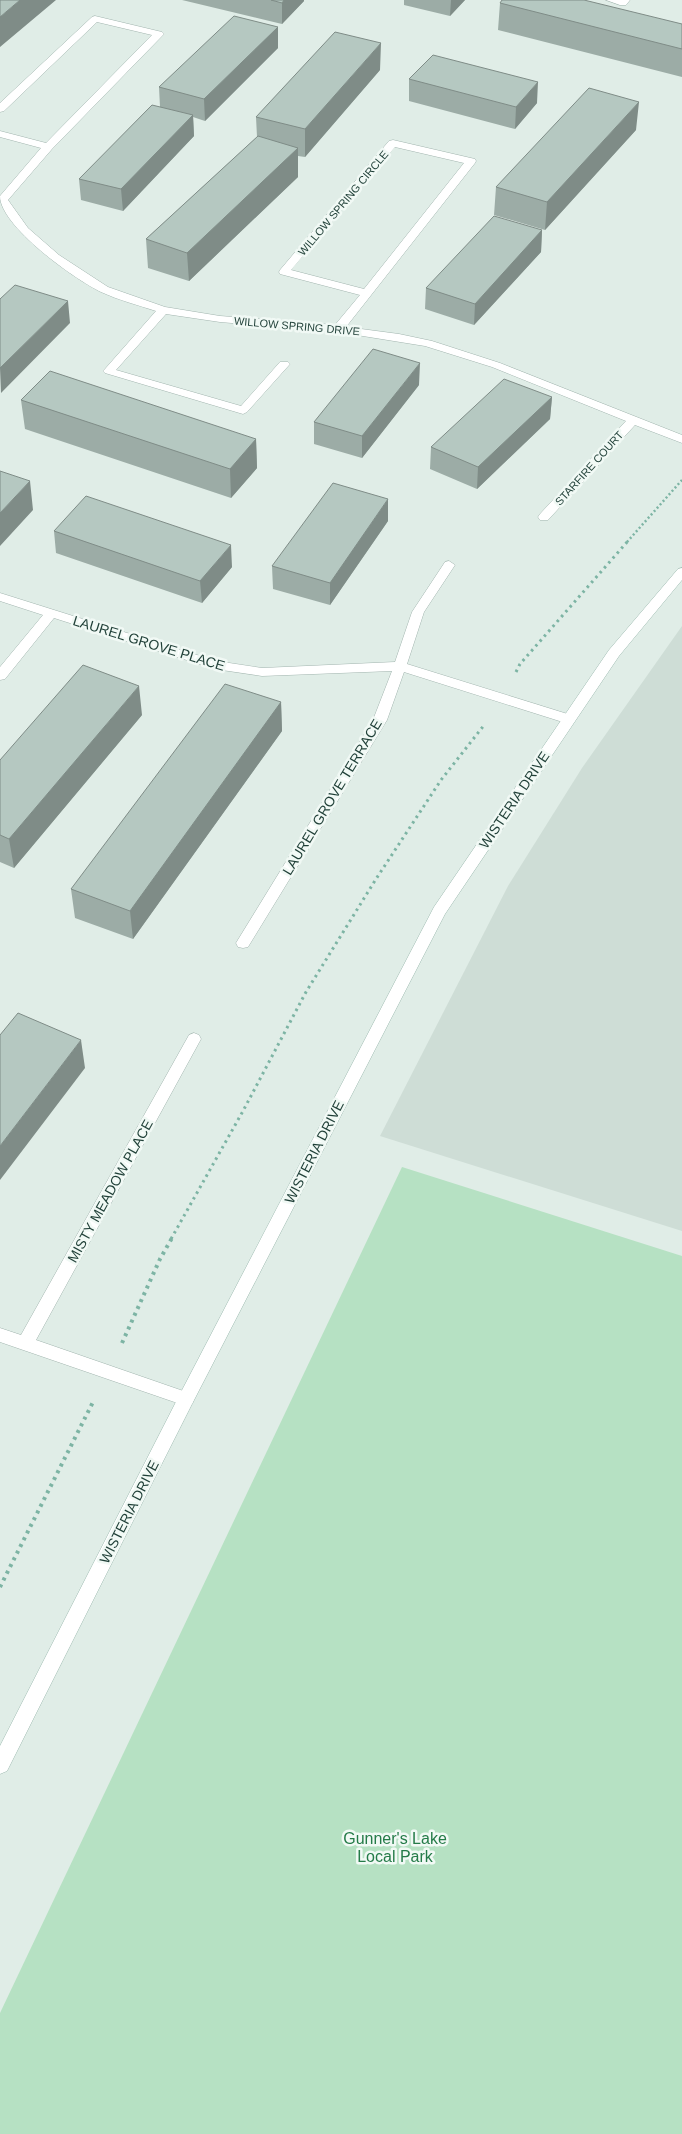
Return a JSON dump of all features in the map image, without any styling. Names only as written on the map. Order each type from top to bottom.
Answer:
[{"type":"street","points":[[611,0],[624,3],[625,0]]},
{"type":"street","name":"WILLOW SPRING DRIVE","points":[[0,109],[95,19],[159,34],[48,146],[1,200],[24,230],[55,257],[104,289],[163,310],[220,319],[338,329],[428,343],[496,364],[682,439]]},
{"type":"street","points":[[0,134],[48,146]]},
{"type":"street","name":"WILLOW SPRING CIRCLE","points":[[338,329],[390,265],[471,161],[392,143],[284,272],[367,293]]},
{"type":"street","points":[[163,310],[109,371],[243,410],[284,364]]},
{"type":"street","name":"STARFIRE COURT","points":[[544,517],[634,419]]},
{"type":"street","name":"LAUREL GROVE TERRACE","points":[[243,943],[380,720],[418,612],[449,565]]},
{"type":"street","name":"WISTERIA DRIVE","points":[[0,1765],[186,1399],[439,911],[614,654],[682,572]]},
{"type":"street","name":"LAUREL GROVE PLACE","points":[[0,597],[216,665],[262,672],[400,666],[569,719]]},
{"type":"street","points":[[0,676],[51,613]]},
{"type":"street","name":"MISTY MEADOW PLACE","points":[[25,1344],[194,1039]]},
{"type":"street","points":[[0,1335],[186,1399]]},
{"type":"path","points":[[0,1587],[108,1372],[160,1259],[243,1111],[306,992],[376,879],[441,780],[504,699],[520,664],[682,480]]},
{"type":"shaded area","points":[[682,626],[682,1231],[380,1136],[508,886],[582,768]]},
{"type":"green space","name":"Gunner's Lake Local Park","points":[[402,1167],[682,1256],[682,2134],[0,2134],[0,2013]]},
{"type":"building","points":[[0,0],[20,0],[0,17]]},
{"type":"building","points":[[271,0],[284,0],[282,3]]},
{"type":"building","points":[[502,0],[584,0],[682,24],[682,49],[500,3]]},
{"type":"building","points":[[234,16],[278,27],[204,99],[159,87]]},
{"type":"building","points":[[335,32],[381,43],[305,129],[256,117]]},
{"type":"building","points":[[433,55],[538,82],[516,107],[409,79]]},
{"type":"building","points":[[589,88],[639,102],[547,202],[496,187]]},
{"type":"building","points":[[152,105],[193,115],[121,189],[79,179]]},
{"type":"building","points":[[258,136],[298,148],[187,253],[146,239]]},
{"type":"building","points":[[494,216],[542,230],[475,304],[426,288]]},
{"type":"building","points":[[15,285],[68,301],[0,368],[0,299]]},
{"type":"building","points":[[373,349],[420,363],[362,436],[314,422]]},
{"type":"building","points":[[50,371],[256,439],[230,469],[21,400]]},
{"type":"building","points":[[504,379],[552,397],[478,467],[431,447]]},
{"type":"building","points":[[0,471],[30,481],[0,513]]},
{"type":"building","points":[[333,483],[388,499],[330,583],[272,566]]},
{"type":"building","points":[[86,496],[231,545],[200,581],[54,531]]},
{"type":"building","points":[[83,665],[139,686],[9,839],[0,835],[0,760]]},
{"type":"building","points":[[225,684],[281,702],[130,911],[71,889]]},
{"type":"building","points":[[18,1013],[81,1040],[0,1146],[0,1035]]}]
